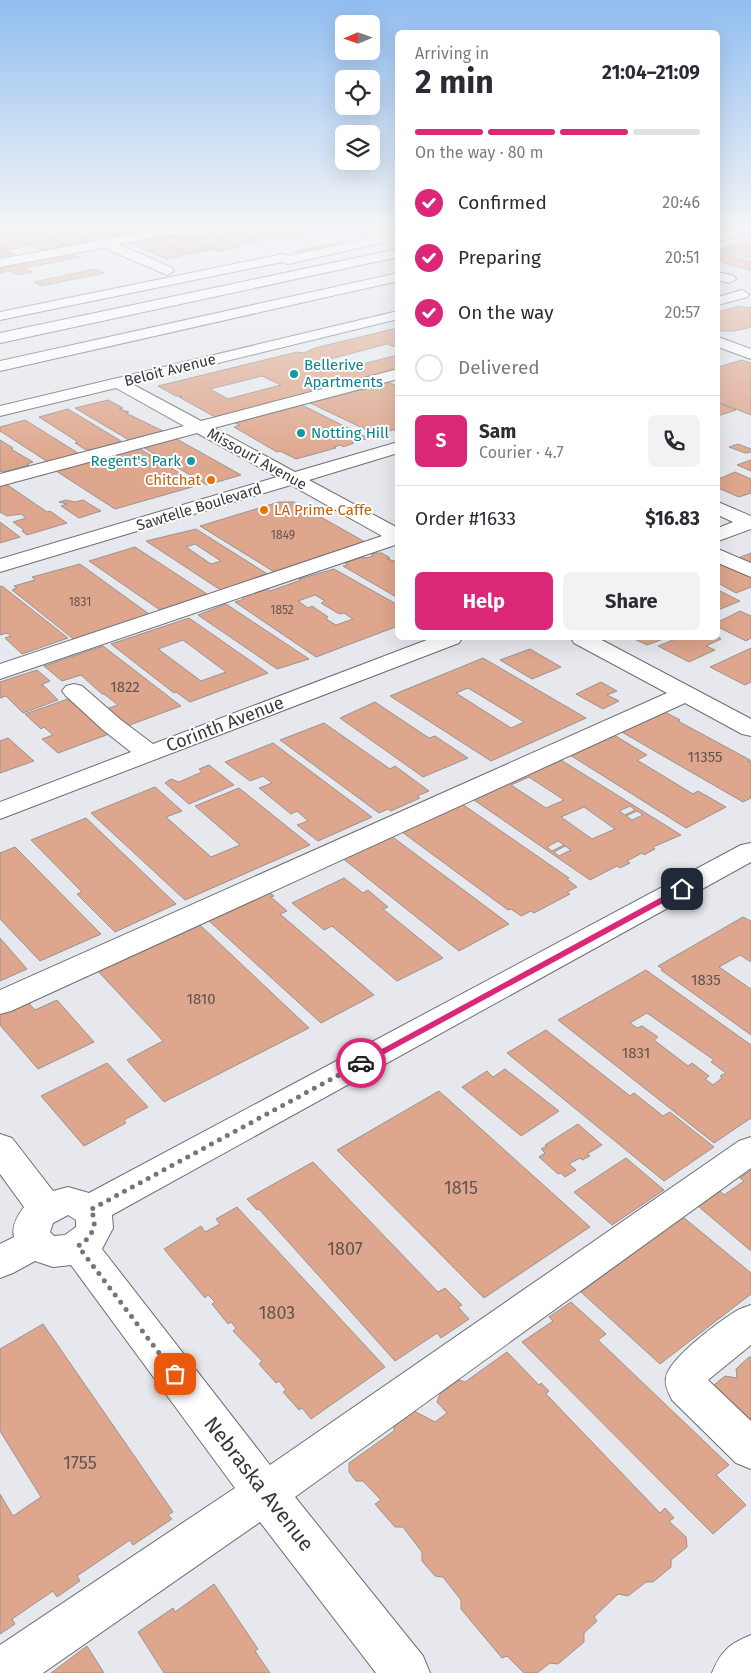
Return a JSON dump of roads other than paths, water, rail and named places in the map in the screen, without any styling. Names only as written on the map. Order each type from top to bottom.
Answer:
[{"type":"main road","points":[[0,316],[44,307]]},
{"type":"main road","points":[[0,338],[147,307]]},
{"type":"main road","points":[[0,350],[194,307]]},
{"type":"main road","points":[[0,359],[232,307]]},
{"type":"main road","points":[[0,366],[264,307]]},
{"type":"main road","name":"Beloit Avenue","points":[[0,411],[395,316]]},
{"type":"main road","points":[[720,351],[751,342]]},
{"type":"main road","points":[[720,343],[751,354]]},
{"type":"main road","points":[[0,480],[395,375]]},
{"type":"main road","name":"Missouri Avenue","points":[[117,382],[395,534]]},
{"type":"main road","name":"Sawtelle Boulevard","points":[[0,566],[395,449]]},
{"type":"main road","points":[[720,509],[750,522]]},
{"type":"main road","points":[[720,534],[750,522]]},
{"type":"main road","points":[[0,672],[395,537]]},
{"type":"main road","points":[[720,556],[751,571]]},
{"type":"main road","name":"Corinth Avenue","points":[[0,811],[446,640]]},
{"type":"main road","points":[[586,640],[751,729]]},
{"type":"main road","points":[[74,691],[112,725],[149,753]]},
{"type":"main road","points":[[0,1003],[686,694]]},
{"type":"main road","points":[[84,1228],[751,851]]},
{"type":"main road","points":[[0,1147],[40,1226]]},
{"type":"main road","points":[[1,1673],[265,1493],[751,1150]]},
{"type":"main road","points":[[0,1262],[40,1226],[58,1202],[68,1201],[86,1206],[84,1228]]},
{"type":"main road","name":"Nebraska Avenue","points":[[84,1228],[265,1493],[406,1673]]},
{"type":"main road","points":[[751,1322],[696,1365],[686,1377],[687,1387],[751,1449]]},
{"type":"main road","points":[[736,1673],[751,1659]]},
{"type":"place","name":"Bellerive Apartments","points":[[294,374]]},
{"type":"place","name":"Notting Hill","points":[[301,433]]},
{"type":"place","name":"Regent's Park","points":[[191,461]]},
{"type":"place","name":"Chitchat","points":[[211,480]]},
{"type":"place","name":"LA Prime Caffe","points":[[264,510]]}]
